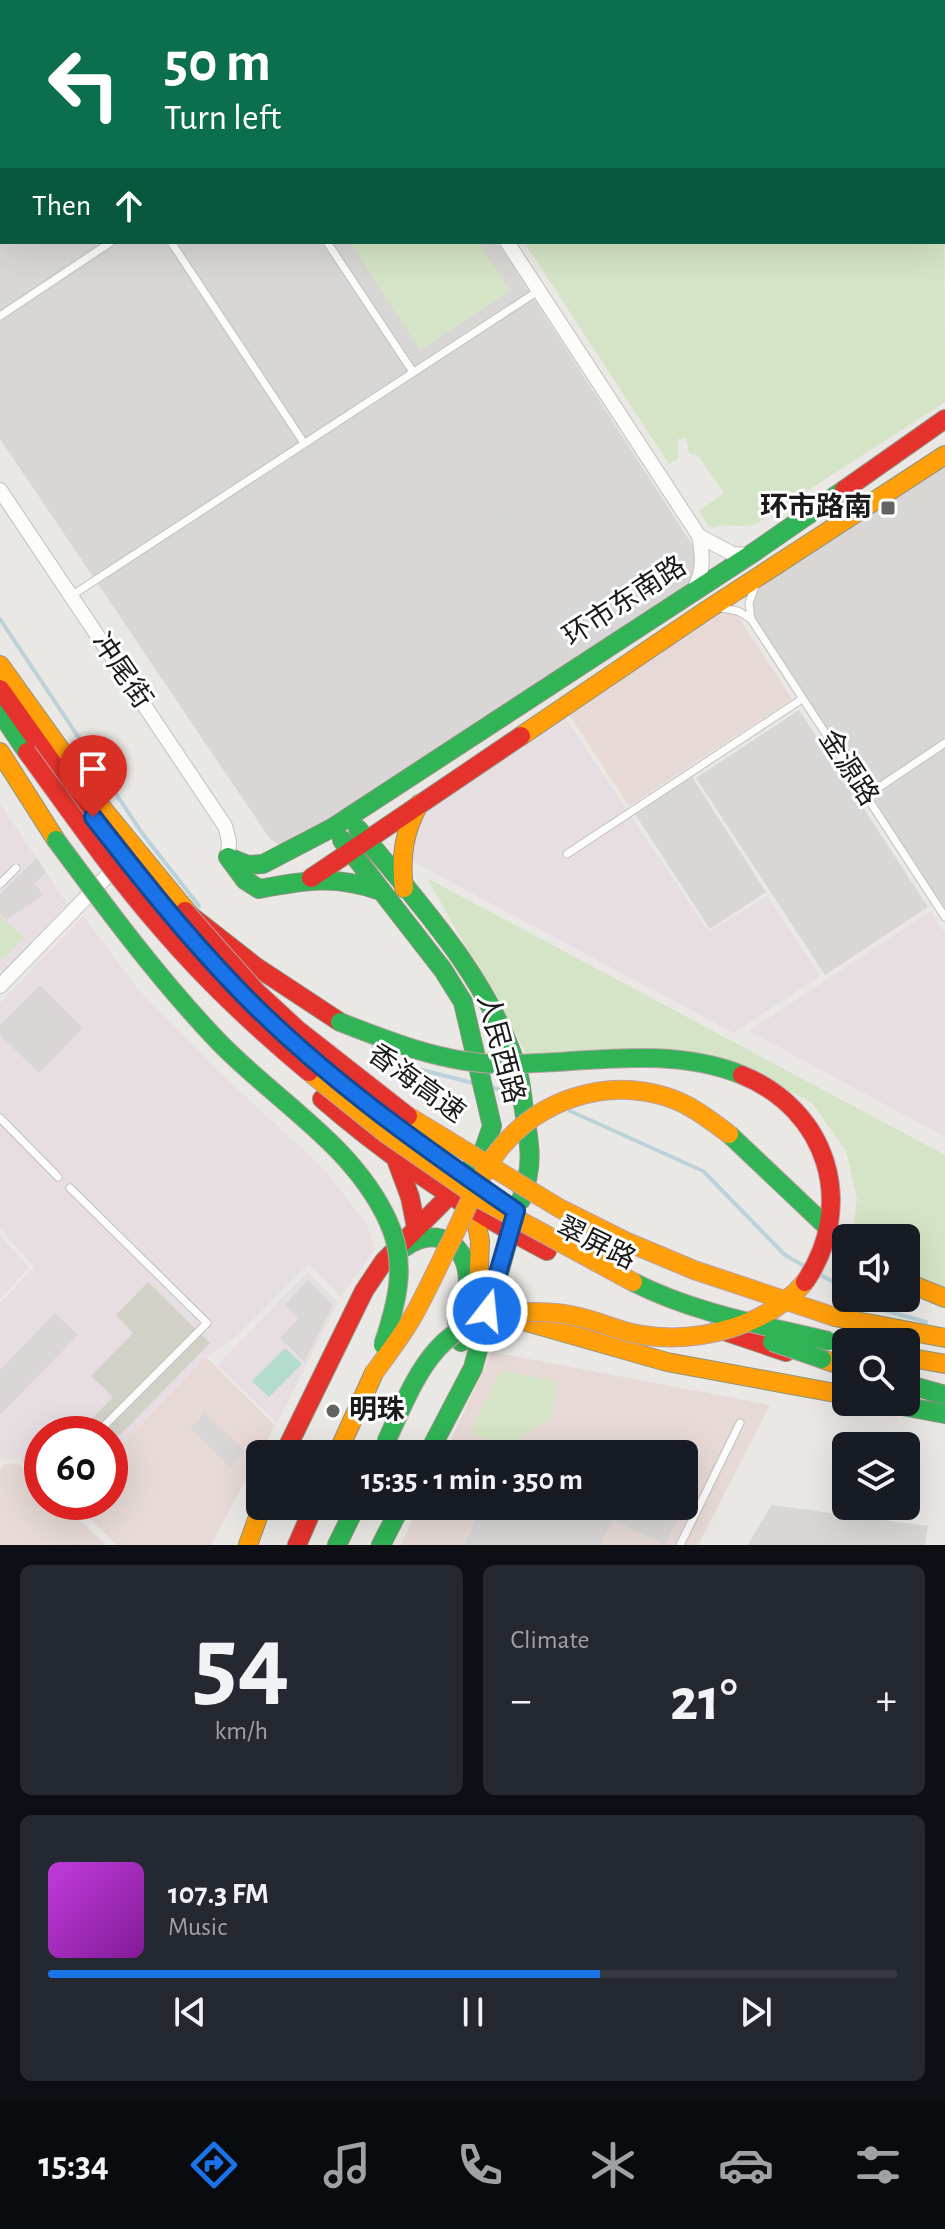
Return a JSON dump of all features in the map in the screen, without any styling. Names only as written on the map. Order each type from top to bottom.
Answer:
[{"type":"main road","name":"环市东南路","points":[[228,857],[248,865],[263,864],[332,828],[750,555],[945,419]]},
{"type":"main road","name":"环市东南路","points":[[311,878],[704,612],[945,455]]},
{"type":"main road","name":"香海高速","points":[[0,665],[103,809],[185,911],[256,991],[297,1029],[421,1126],[559,1208],[625,1241],[694,1270],[821,1313],[945,1338]]},
{"type":"main road","points":[[0,689],[123,855],[235,987],[333,1076],[412,1140],[466,1176],[479,1213],[480,1337]]},
{"type":"main road","name":"香海高速","points":[[0,712],[78,823],[206,978],[390,1138],[543,1236],[681,1304],[832,1342]]},
{"type":"main road","name":"翠屏路","points":[[0,725],[48,798],[184,970],[266,1049],[397,1162],[510,1232],[674,1313],[769,1348],[832,1364]]},
{"type":"main road","points":[[0,752],[56,840],[161,978],[221,1044],[338,1152],[388,1219],[402,1265],[397,1298],[374,1373],[343,1440]]},
{"type":"main road","points":[[404,888],[401,848],[407,824],[419,803]]},
{"type":"main road","name":"人民西路","points":[[349,816],[461,956],[496,1015],[518,1070],[530,1144],[530,1176],[516,1211],[473,1368],[435,1440]]},
{"type":"main road","name":"人民西路","points":[[291,1440],[364,1291],[384,1261],[466,1176],[483,1152],[492,1126],[463,1002],[443,970],[332,828]]},
{"type":"main road","points":[[228,857],[245,880],[259,889],[311,878],[345,879],[381,891]]},
{"type":"main road","points":[[185,911],[255,966],[340,1022],[397,1045],[450,1060],[497,1064],[664,1058],[722,1066],[754,1078],[781,1095],[801,1115],[827,1161],[834,1211],[826,1245],[802,1288],[775,1312],[710,1335],[674,1338],[640,1334],[550,1312],[498,1314],[473,1321],[450,1336],[425,1361],[387,1440]]},
{"type":"main road","points":[[374,1373],[411,1320],[490,1162],[503,1143],[537,1114],[577,1096],[629,1089],[651,1091],[697,1109],[742,1144],[832,1234]]},
{"type":"main road","points":[[397,1162],[410,1197],[416,1227]]},
{"type":"main road","name":"翠屏路","points":[[466,1176],[516,1211],[581,1247],[682,1293],[785,1330],[832,1342]]},
{"type":"main road","points":[[384,1261],[427,1235],[438,1235],[454,1245],[463,1259],[467,1278],[467,1294],[458,1312],[458,1326],[463,1348],[473,1368]]},
{"type":"main road","points":[[920,1288],[945,1298]]},
{"type":"main road","points":[[681,1304],[739,1330],[832,1363]]},
{"type":"main road","points":[[498,1314],[667,1362],[832,1392]]},
{"type":"main road","points":[[920,1362],[945,1366]]},
{"type":"main road","points":[[920,1387],[945,1392]]},
{"type":"main road","points":[[920,1409],[945,1414]]},
{"type":"main road","points":[[248,1545],[257,1520]]},
{"type":"main road","points":[[297,1545],[308,1520]]},
{"type":"main road","points":[[337,1545],[349,1520]]},
{"type":"main road","points":[[381,1545],[394,1520]]},
{"type":"street","points":[[508,244],[699,536],[702,574],[694,590]]},
{"type":"street","name":"冲尾街","points":[[0,490],[225,826],[228,857]]},
{"type":"street","points":[[699,536],[733,554],[750,555]]},
{"type":"street","points":[[0,986],[107,876]]},
{"type":"lane","points":[[0,316],[108,244]]},
{"type":"lane","points":[[172,244],[304,443]]},
{"type":"lane","points":[[328,244],[413,372]]},
{"type":"lane","points":[[71,596],[539,290]]},
{"type":"lane","points":[[751,619],[750,596],[764,574]]},
{"type":"lane","points":[[704,612],[730,608],[751,619]]},
{"type":"lane","name":"金源路","points":[[751,619],[945,917]]},
{"type":"lane","points":[[567,854],[802,699]]},
{"type":"lane","points":[[866,796],[945,743]]},
{"type":"lane","points":[[0,884],[16,868]]},
{"type":"lane","points":[[0,1118],[58,1177]]},
{"type":"lane","points":[[70,1188],[207,1323],[114,1416]]},
{"type":"lane","points":[[680,1545],[740,1423]]},
{"type":"shaded area","points":[[0,244],[498,244],[713,577],[296,856],[270,839],[0,439]]},
{"type":"shaded area","points":[[450,437],[522,547],[454,591],[438,567],[421,578],[365,492]]},
{"type":"shaded area","points":[[945,455],[945,922],[746,619],[749,582]]},
{"type":"shaded area","points":[[729,603],[792,699],[629,806],[566,710]]},
{"type":"shaded area","points":[[799,710],[928,907],[825,975],[696,778]]},
{"type":"shaded area","points":[[562,713],[709,932],[767,896],[820,976],[734,1033],[404,857],[414,810]]},
{"type":"shaded area","points":[[692,777],[766,892],[710,929],[635,814]]},
{"type":"shaded area","points":[[0,804],[67,904],[0,975]]},
{"type":"shaded area","points":[[37,858],[46,872],[35,883],[43,895],[7,920],[0,914],[0,894]]},
{"type":"shaded area","points":[[930,911],[945,933],[945,1137],[749,1031]]},
{"type":"shaded area","points":[[83,916],[139,990],[217,1070],[324,1169],[367,1225],[375,1249],[341,1297],[309,1264],[237,1336],[206,1357],[128,1438],[128,1416],[24,1416],[24,1463],[19,1458],[3,1461],[0,1458],[0,1303],[34,1267],[0,1228],[0,1003]]},
{"type":"shaded area","points":[[40,985],[83,1028],[39,1073],[0,1035],[0,1025]]},
{"type":"shaded area","points":[[0,1235],[29,1268],[0,1299]]},
{"type":"shaded area","points":[[308,1272],[338,1303],[277,1423],[217,1365]]},
{"type":"shaded area","points":[[308,1280],[333,1305],[304,1362],[280,1338],[298,1319],[285,1305]]},
{"type":"shaded area","points":[[148,1282],[210,1343],[128,1427],[128,1416],[95,1416],[113,1397],[91,1376],[133,1333],[116,1315]]},
{"type":"shaded area","points":[[55,1313],[78,1335],[0,1415],[0,1370]]},
{"type":"shaded area","points":[[492,1352],[770,1405],[698,1545],[401,1545],[413,1520],[698,1520],[698,1440],[451,1440]]},
{"type":"shaded area","points":[[206,1357],[275,1425],[267,1440],[246,1440],[246,1479],[211,1545],[117,1545],[91,1520],[128,1520],[128,1438]]},
{"type":"shaded area","points":[[205,1412],[245,1452],[230,1467],[190,1428]]},
{"type":"shaded area","points":[[18,1463],[24,1468],[24,1520],[79,1520],[106,1545],[0,1545],[0,1469],[5,1464]]},
{"type":"shaded area","points":[[771,1505],[832,1513],[832,1520],[883,1520],[928,1526],[925,1545],[748,1545]]},
{"type":"shaded area","points":[[476,1520],[614,1520],[600,1545],[464,1545]]},
{"type":"shaded area","points":[[614,1520],[678,1520],[665,1545]]},
{"type":"green space","points":[[351,244],[480,244],[510,291],[420,350]]},
{"type":"green space","points":[[525,244],[945,244],[945,402],[756,524],[710,528],[699,511],[724,493],[698,456],[689,453],[686,438],[678,439],[678,459],[669,464]]},
{"type":"green space","points":[[427,878],[945,1155],[945,1290],[920,1284],[920,1224],[854,1224],[857,1198],[846,1151],[812,1103],[741,1066],[529,1058]]},
{"type":"green space","points":[[0,916],[24,937],[2,960],[0,958]]},
{"type":"green space","points":[[285,1348],[302,1364],[269,1397],[252,1381]]},
{"type":"green space","points":[[501,1371],[558,1381],[551,1419],[516,1440],[488,1440],[470,1432]]},
{"type":"waterway","points":[[0,619],[142,833],[199,906]]},
{"type":"waterway","points":[[373,1048],[395,1063],[477,1084]]},
{"type":"waterway","points":[[490,1087],[516,1094]]},
{"type":"waterway","points":[[570,1111],[703,1171],[785,1255],[806,1267]]},
{"type":"waterway","points":[[821,1275],[832,1281]]},
{"type":"waterway","points":[[891,1312],[926,1322]]},
{"type":"traffic: fast","points":[[228,857],[248,865],[263,864],[332,828],[750,555],[844,490]]},
{"type":"traffic: fast","points":[[0,712],[27,752]]},
{"type":"traffic: fast","points":[[358,829],[449,941],[488,1002],[504,1034],[518,1073],[529,1145],[528,1176],[521,1200]]},
{"type":"traffic: fast","points":[[56,840],[134,943],[195,1016],[239,1062],[333,1145],[373,1194],[388,1221],[398,1252],[396,1298],[383,1345]]},
{"type":"traffic: fast","points":[[342,840],[443,970],[463,1002],[492,1126],[483,1152],[449,1195]]},
{"type":"traffic: fast","points":[[228,857],[245,880],[259,889],[291,883],[335,881],[381,891]]},
{"type":"traffic: fast","points":[[340,1022],[418,1050],[478,1063],[653,1058],[683,1060],[742,1075]]},
{"type":"traffic: fast","points":[[729,1134],[832,1232]]},
{"type":"traffic: fast","points":[[435,1440],[473,1368],[516,1211]]},
{"type":"traffic: fast","points":[[405,1247],[428,1238],[439,1238],[457,1248],[463,1257],[468,1282],[457,1315],[461,1342]]},
{"type":"traffic: fast","points":[[633,1282],[704,1310],[829,1341]]},
{"type":"traffic: fast","points":[[387,1440],[419,1374],[447,1339],[488,1318],[516,1313]]},
{"type":"traffic: fast","points":[[772,1342],[822,1359]]},
{"type":"traffic: fast","points":[[920,1388],[945,1395]]},
{"type":"traffic: fast","points":[[920,1409],[945,1414]]},
{"type":"traffic: fast","points":[[337,1545],[349,1520]]},
{"type":"traffic: fast","points":[[381,1545],[394,1520]]},
{"type":"traffic: slow","points":[[521,736],[945,455]]},
{"type":"traffic: slow","points":[[0,665],[103,809],[190,915]]},
{"type":"traffic: slow","points":[[0,752],[56,840]]},
{"type":"traffic: slow","points":[[404,888],[404,845],[419,804]]},
{"type":"traffic: slow","points":[[309,1072],[385,1133],[482,1200],[633,1282]]},
{"type":"traffic: slow","points":[[374,1373],[417,1308],[491,1161],[514,1133],[533,1118],[574,1097],[620,1090],[644,1091],[684,1104],[729,1134]]},
{"type":"traffic: slow","points":[[408,1116],[559,1208],[625,1241],[694,1270],[835,1317]]},
{"type":"traffic: slow","points":[[470,1188],[480,1241],[478,1296]]},
{"type":"traffic: slow","points":[[516,1313],[566,1314],[635,1334],[686,1337],[708,1334],[752,1320],[772,1310],[805,1282]]},
{"type":"traffic: slow","points":[[920,1288],[945,1298]]},
{"type":"traffic: slow","points":[[506,1316],[667,1362],[832,1392]]},
{"type":"traffic: slow","points":[[835,1317],[945,1338]]},
{"type":"traffic: slow","points":[[822,1359],[832,1362]]},
{"type":"traffic: slow","points":[[920,1360],[945,1364]]},
{"type":"traffic: slow","points":[[343,1440],[374,1373]]},
{"type":"traffic: slow","points":[[248,1545],[257,1520]]},
{"type":"traffic: jam","points":[[844,490],[945,419]]},
{"type":"traffic: jam","points":[[0,689],[64,779],[168,910]]},
{"type":"traffic: jam","points":[[311,878],[521,736]]},
{"type":"traffic: jam","points":[[27,752],[108,863],[177,947],[232,1003],[309,1072]]},
{"type":"traffic: jam","points":[[185,911],[256,991],[297,1029],[408,1116]]},
{"type":"traffic: jam","points":[[190,915],[255,966],[340,1022]]},
{"type":"traffic: jam","points":[[293,1040],[341,1082]]},
{"type":"traffic: jam","points":[[742,1075],[772,1091],[795,1111],[813,1136],[825,1163],[831,1192],[829,1222],[821,1252],[805,1282]]},
{"type":"traffic: jam","points":[[322,1099],[430,1182],[547,1251]]},
{"type":"traffic: jam","points":[[397,1162],[410,1197],[416,1227]]},
{"type":"traffic: jam","points":[[291,1440],[364,1291],[384,1261],[449,1196]]},
{"type":"traffic: jam","points":[[718,1329],[786,1352]]},
{"type":"traffic: jam","points":[[297,1545],[308,1520]]},
{"type":"place","name":"环市路南","points":[[888,508]]},
{"type":"place","name":"明珠","points":[[333,1411]]},
{"type":"route","points":[[93,817],[235,987],[333,1076],[412,1140],[516,1211],[487,1311]]}]
